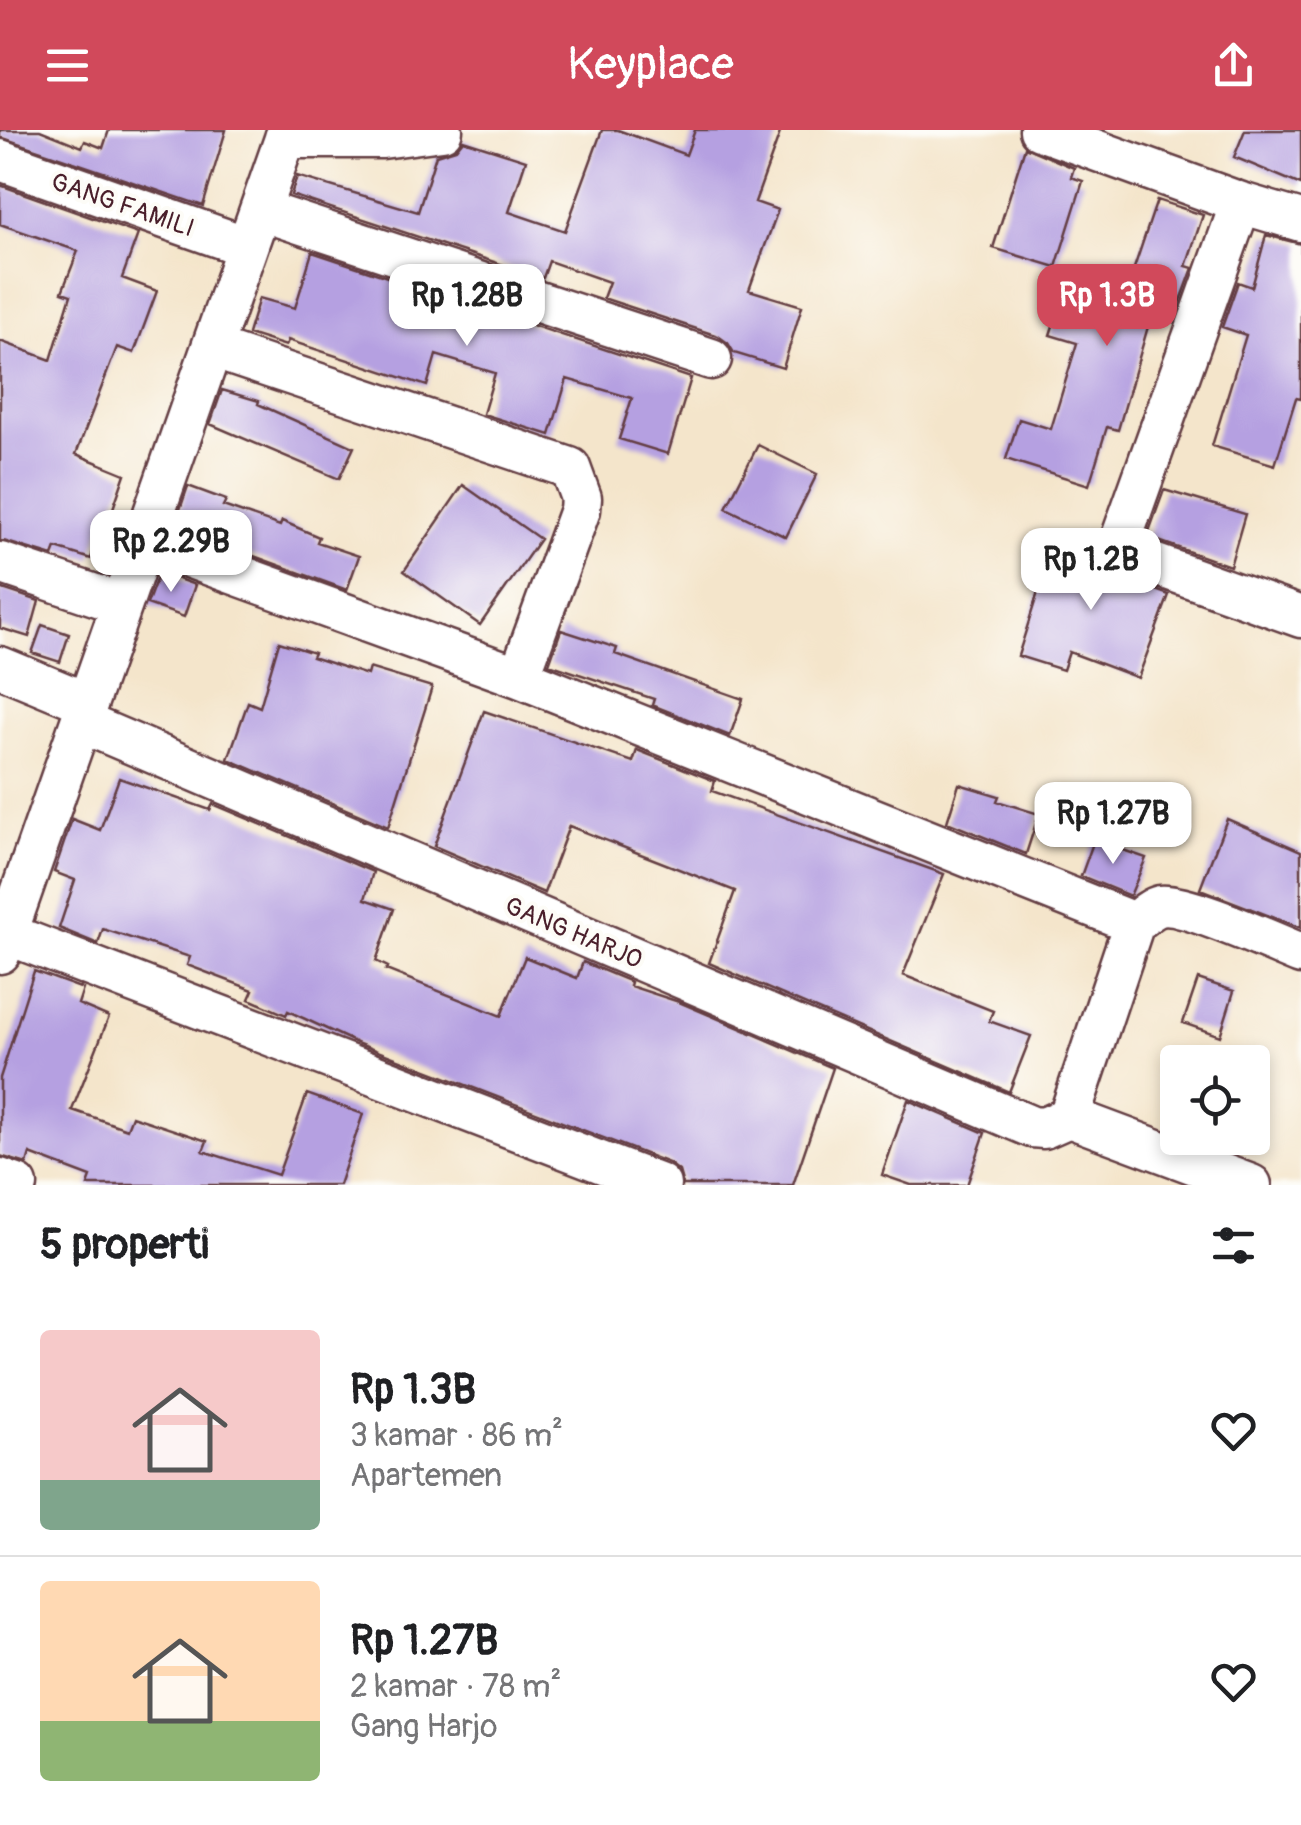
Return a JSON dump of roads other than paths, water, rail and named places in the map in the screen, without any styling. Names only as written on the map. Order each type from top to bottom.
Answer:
[{"type":"street","points":[[442,130],[382,138],[286,134],[84,713],[12,880],[3,943],[660,1185]]},
{"type":"street","points":[[1040,130],[1301,221]]},
{"type":"street","name":"GANG FAMILI","points":[[0,160],[247,247]]},
{"type":"street","points":[[1241,203],[1118,548],[1120,552],[1301,617]]},
{"type":"street","points":[[260,210],[711,359]]},
{"type":"street","points":[[212,348],[570,468],[581,498],[580,510],[518,677]]},
{"type":"street","points":[[144,541],[518,677],[1134,924]]},
{"type":"street","points":[[0,563],[122,604]]},
{"type":"street","name":"GANG HARJO","points":[[0,667],[84,713],[1032,1127],[1044,1128],[1069,1117]]},
{"type":"street","points":[[1251,1185],[1195,1175],[1069,1117],[1134,924],[1160,906],[1171,906],[1301,954]]},
{"type":"street","points":[[0,1179],[17,1185]]}]
